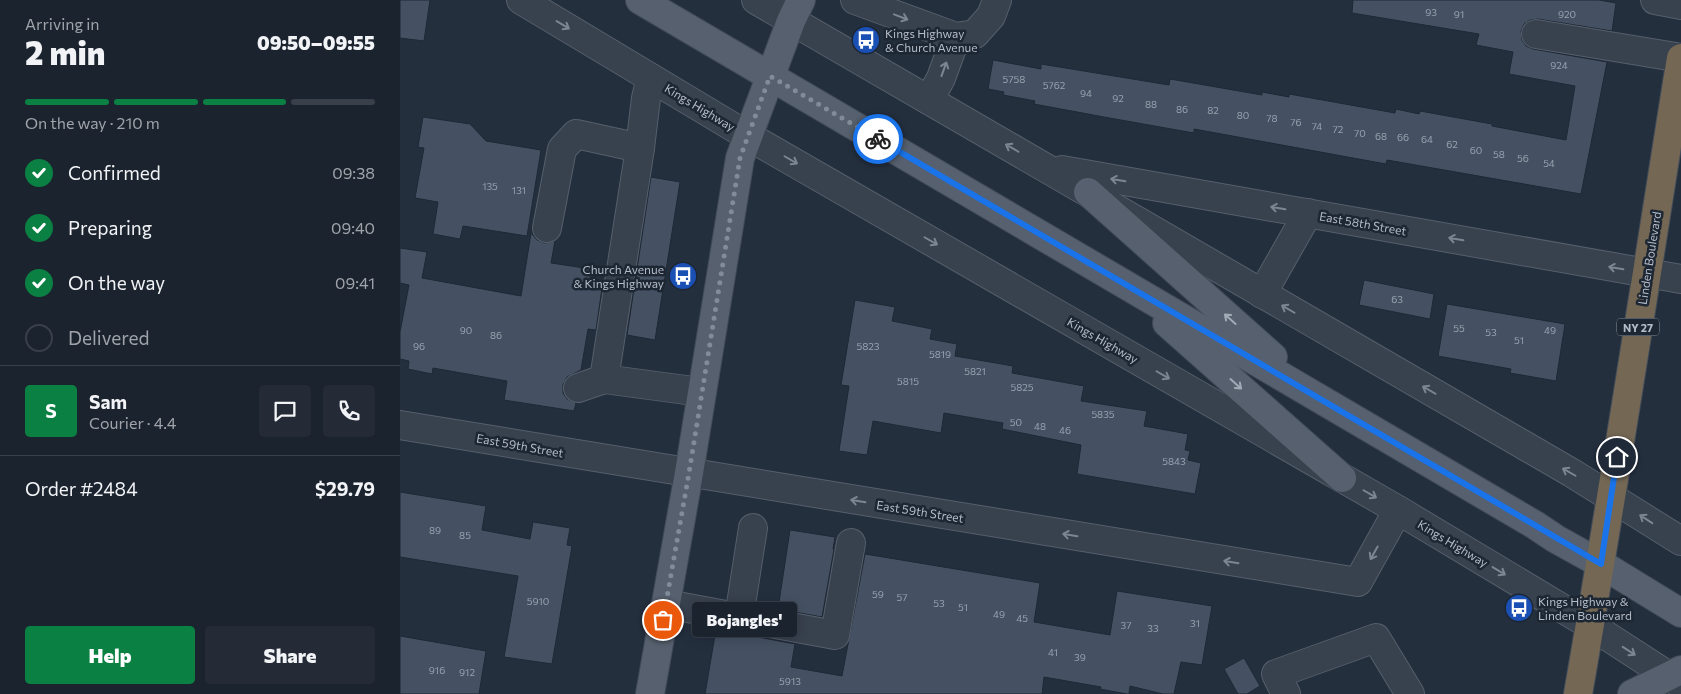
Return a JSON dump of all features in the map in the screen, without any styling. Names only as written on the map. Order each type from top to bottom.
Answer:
[{"type":"highway","name":"Linden Boulevard","points":[[1578,694],[1601,564],[1681,58]]},
{"type":"main road","points":[[640,0],[1601,564],[1681,613]]},
{"type":"main road","points":[[650,694],[689,473],[740,158],[796,10]]},
{"type":"main road","points":[[1088,192],[1319,398]]},
{"type":"main road","points":[[1121,282],[1342,478]]},
{"type":"main road","points":[[1632,694],[1677,677]]},
{"type":"street","name":"Kings Highway","points":[[521,0],[748,136],[1398,510],[1677,677]]},
{"type":"street","points":[[756,0],[796,10],[928,100],[1611,497],[1681,541]]},
{"type":"street","points":[[855,0],[956,37],[975,34],[991,16],[997,0]]},
{"type":"street","points":[[1655,0],[1681,5]]},
{"type":"street","points":[[1536,34],[1681,58]]},
{"type":"street","points":[[928,100],[941,78],[956,37]]},
{"type":"street","points":[[604,379],[646,98],[651,78]]},
{"type":"street","points":[[547,228],[562,149],[576,134],[640,148]]},
{"type":"street","name":"East 58th Street","points":[[1045,167],[1681,279]]},
{"type":"street","points":[[1262,294],[1308,213]]},
{"type":"street","points":[[578,388],[604,379],[702,392]]},
{"type":"street","name":"East 59th Street","points":[[400,425],[1358,582],[1398,510]]},
{"type":"street","points":[[739,617],[753,528]]},
{"type":"street","points":[[666,604],[835,635],[851,543]]},
{"type":"street","points":[[1286,694],[1276,674],[1376,638],[1410,694]]},
{"type":"building","points":[[400,0],[430,0],[424,41],[400,38]]},
{"type":"building","points":[[1353,0],[1599,0],[1616,3],[1612,31],[1538,19],[1530,20],[1524,24],[1521,31],[1522,40],[1526,46],[1533,49],[1607,62],[1581,194],[1387,160],[1386,164],[1194,129],[1194,133],[1034,104],[1035,101],[1003,95],[1004,92],[988,89],[993,60],[1041,69],[1041,64],[1169,85],[1170,79],[1262,95],[1262,92],[1289,97],[1289,94],[1395,113],[1396,109],[1419,114],[1420,111],[1566,140],[1575,86],[1509,74],[1513,52],[1476,45],[1479,34],[1352,13]]},
{"type":"building","points":[[423,117],[470,124],[486,141],[541,150],[527,236],[463,226],[460,239],[433,234],[438,202],[415,198],[424,148],[418,147]]},
{"type":"building","points":[[651,177],[680,182],[655,340],[627,335]]},
{"type":"building","points":[[532,227],[532,234],[537,240],[545,243],[555,241],[551,263],[591,269],[590,278],[603,281],[596,330],[588,329],[581,370],[567,377],[563,385],[563,393],[567,399],[576,403],[574,411],[504,400],[507,381],[433,368],[432,374],[408,369],[409,361],[400,359],[400,332],[409,285],[400,283],[400,248],[427,252],[422,278],[521,296]]},
{"type":"building","points":[[1364,280],[1434,294],[1430,319],[1359,305]]},
{"type":"building","points":[[855,300],[895,307],[892,321],[932,329],[930,339],[957,344],[955,356],[1013,366],[1012,373],[1084,386],[1081,401],[1147,411],[1144,426],[1188,434],[1185,450],[1190,451],[1188,460],[1201,463],[1195,494],[1077,474],[1081,445],[1002,429],[1003,423],[944,413],[941,433],[873,421],[867,455],[839,451],[849,386],[841,385]]},
{"type":"building","points":[[1447,304],[1565,324],[1556,381],[1510,373],[1511,369],[1438,356]]},
{"type":"building","points":[[400,492],[486,506],[482,530],[530,539],[533,522],[570,528],[567,545],[572,546],[552,664],[504,657],[518,576],[400,557]]},
{"type":"building","points":[[790,530],[835,537],[822,617],[778,609]]},
{"type":"building","points":[[865,554],[1040,583],[1034,622],[1110,635],[1117,591],[1212,606],[1202,665],[1181,662],[1174,694],[1163,694],[1130,686],[1129,694],[1127,694],[1100,689],[1101,687],[1044,677],[1042,694],[705,694],[716,629],[795,644],[791,667],[842,676]]},
{"type":"building","points":[[400,636],[486,651],[479,694],[400,694]]},
{"type":"building","points":[[1244,658],[1260,686],[1247,694],[1238,694],[1224,669]]},
{"type":"way so far","points":[[663,620],[740,158],[770,76],[878,139]]},
{"type":"place","name":"Kings Highway & Church Avenue","points":[[866,40]]},
{"type":"place","name":"Church Avenue & Kings Highway","points":[[683,276]]},
{"type":"place","name":"Kings Highway & Linden Boulevard","points":[[1519,608]]},
{"type":"place","name":"Bojangles'","points":[[663,620]]},
{"type":"route","points":[[878,139],[1601,564],[1617,457]]}]
